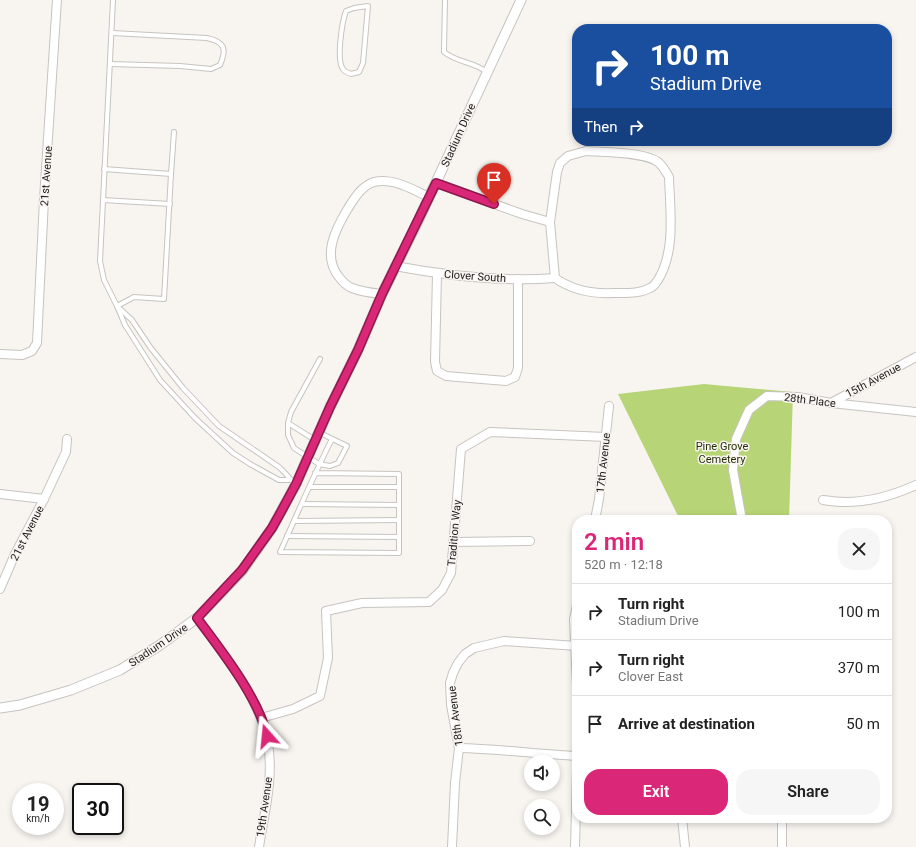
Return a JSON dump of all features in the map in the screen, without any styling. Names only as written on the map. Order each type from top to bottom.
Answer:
[{"type":"street","name":"21st Avenue","points":[[0,354],[22,355],[32,351],[37,343],[44,199],[57,0]]},
{"type":"street","name":"Stadium Drive","points":[[0,708],[20,705],[71,690],[120,670],[166,641],[197,618],[242,570],[272,528],[292,482],[308,458],[395,266],[405,250],[521,0]]},
{"type":"street","points":[[586,151],[618,152],[648,157],[658,161],[665,169],[669,178],[670,239],[664,270],[654,286],[635,293],[604,294],[573,289],[564,285],[555,278],[550,222],[557,172],[560,163],[568,156],[586,151]]},
{"type":"street","points":[[382,294],[351,288],[342,282],[336,273],[331,263],[329,253],[339,223],[356,196],[364,187],[374,182],[385,181],[395,183],[429,197]]},
{"type":"street","points":[[436,183],[522,214],[550,222]]},
{"type":"street","name":"Clover South","points":[[395,266],[437,274],[464,277],[518,279],[555,278]]},
{"type":"street","points":[[437,274],[435,362],[437,371],[446,376],[506,381],[515,377],[518,368],[518,279]]},
{"type":"street","name":"15th Avenue","points":[[831,403],[916,357]]},
{"type":"street","name":"28th Place","points":[[741,515],[733,470],[736,439],[749,410],[767,396],[798,397],[831,403],[916,412]]},
{"type":"street","name":"17th Avenue","points":[[596,515],[609,406]]},
{"type":"street","name":"Tradition Way","points":[[261,718],[293,709],[320,696],[328,658],[326,611],[362,603],[429,602],[442,590],[451,573],[461,449],[490,432],[606,437]]},
{"type":"street","name":"21st Avenue","points":[[0,589],[15,554],[44,499],[66,452],[67,439]]},
{"type":"street","points":[[823,500],[844,502],[865,501],[896,494],[916,485]]},
{"type":"street","points":[[0,494],[44,499]]},
{"type":"street","points":[[453,542],[530,541]]},
{"type":"street","name":"19th Avenue","points":[[197,618],[223,653],[251,698],[265,725],[269,746],[270,766],[259,847]]},
{"type":"street","name":"18th Avenue","points":[[452,847],[455,783],[459,748],[451,705],[450,683],[458,663],[465,654],[474,648],[504,641],[572,646]]},
{"type":"street","points":[[459,748],[488,748],[572,756]]},
{"type":"street","points":[[575,847],[576,823]]},
{"type":"street","points":[[683,823],[685,847]]},
{"type":"street","points":[[782,823],[782,847]]},
{"type":"lane","points":[[113,0],[100,260],[101,270],[108,290],[125,325],[160,380],[195,418],[233,453],[279,480],[292,482]]},
{"type":"lane","points":[[368,6],[346,11],[343,20],[340,60],[343,70],[351,74],[359,72],[363,63],[369,0]]},
{"type":"lane","points":[[445,0],[444,52],[452,58],[478,65],[487,72]]},
{"type":"lane","points":[[110,64],[180,66],[211,69],[220,65],[224,56],[223,47],[217,40],[207,38],[112,33]]},
{"type":"lane","points":[[117,306],[134,297],[164,299],[174,132]]},
{"type":"lane","points":[[104,169],[171,174]]},
{"type":"lane","points":[[103,200],[170,204]]},
{"type":"lane","points":[[117,306],[132,320],[150,347],[183,388],[219,426],[279,467],[292,482]]},
{"type":"lane","points":[[288,423],[317,436],[332,439],[347,446],[338,464],[330,466],[319,464],[308,458],[294,448],[288,436],[288,423],[291,412],[320,360]]},
{"type":"lane","points":[[315,474],[399,474],[398,553],[280,552],[319,464],[332,439]]},
{"type":"lane","points":[[310,487],[399,487]]},
{"type":"lane","points":[[302,504],[399,505]]},
{"type":"lane","points":[[294,521],[399,520]]},
{"type":"lane","points":[[287,536],[399,537]]},
{"type":"green space","name":"Pine Grove Cemetery","points":[[704,384],[793,392],[789,515],[678,515],[618,394]]},
{"type":"route","points":[[267,736],[265,725],[251,698],[223,653],[197,618],[242,570],[272,528],[282,510],[296,484],[395,266],[405,250],[436,183],[494,204]]}]
